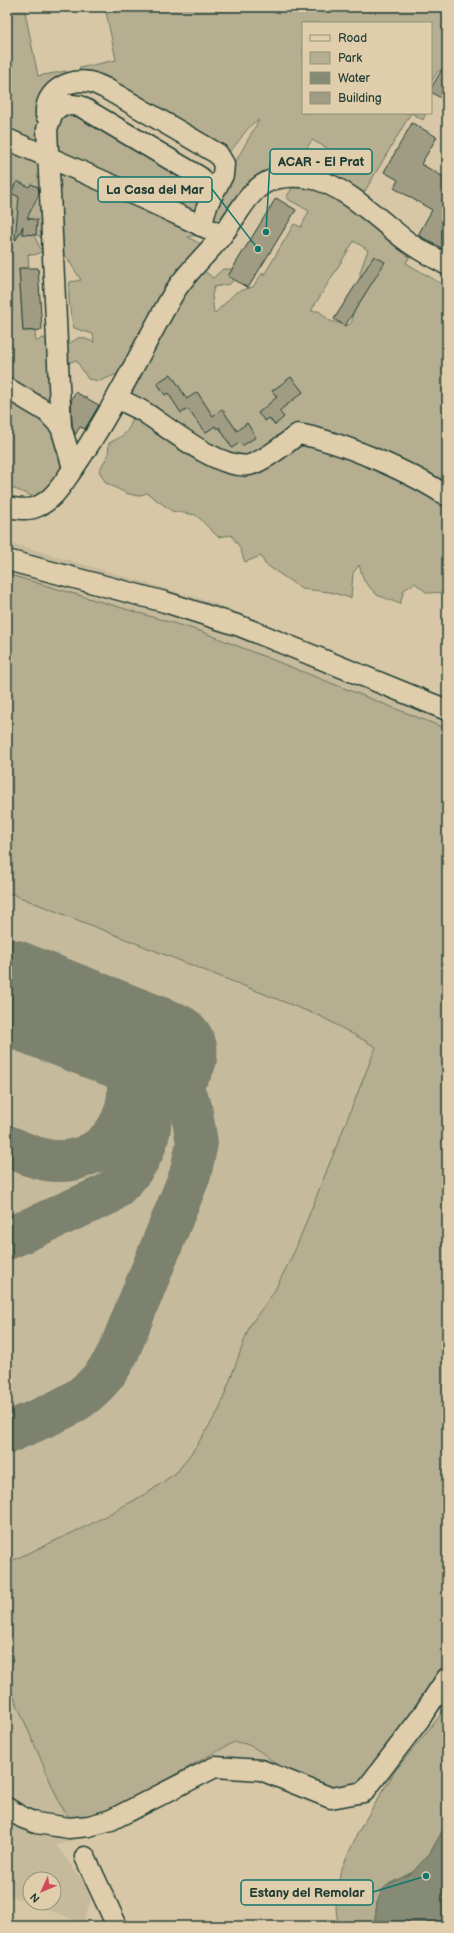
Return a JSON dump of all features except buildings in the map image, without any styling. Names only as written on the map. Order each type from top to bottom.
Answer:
[{"type":"lane","points":[[73,468],[61,426],[46,110],[51,97],[60,86],[72,81],[91,82],[218,154],[224,164],[223,175],[208,203],[201,226]]},
{"type":"lane","points":[[47,129],[53,112],[62,104],[80,106],[200,178],[208,188],[208,203]]},
{"type":"lane","points":[[7,139],[222,236]]},
{"type":"lane","points":[[7,507],[22,509],[35,508],[46,502],[59,490],[73,468],[86,452],[173,294],[203,256],[222,236],[254,190],[264,182],[287,176],[311,178],[332,187],[353,198],[410,244],[447,265]]},
{"type":"lane","points":[[7,388],[47,412],[61,426]]},
{"type":"lane","points":[[117,398],[143,412],[197,448],[232,464],[250,465],[277,450],[298,434],[366,456],[431,486],[447,496]]},
{"type":"lane","points":[[7,560],[165,602],[240,626],[447,710]]},
{"type":"lane","points":[[7,1808],[23,1818],[36,1823],[69,1828],[89,1826],[111,1820],[215,1767],[261,1770],[331,1798],[364,1792],[420,1720],[447,1678]]},
{"type":"lane","points":[[85,1857],[117,1926]]},
{"type":"shaded area","points":[[7,542],[215,603],[447,698],[447,1687],[365,1797],[251,1774],[224,1776],[57,1846],[86,1885],[91,1900],[83,1923],[52,1911],[62,1911],[62,1871],[22,1871],[22,1900],[7,1894]]},
{"type":"green space","points":[[7,7],[24,7],[38,76],[66,71],[67,77],[38,143],[7,132]]},
{"type":"green space","points":[[105,7],[447,7],[447,67],[445,70],[438,71],[432,80],[432,22],[302,22],[302,114],[410,114],[362,196],[329,177],[342,156],[312,140],[301,157],[295,157],[289,163],[291,168],[243,209],[217,226],[203,233],[188,237],[202,245],[202,269],[213,278],[223,269],[233,269],[237,276],[230,284],[214,287],[212,295],[214,314],[236,292],[253,287],[263,272],[264,275],[294,224],[301,227],[309,211],[286,198],[294,185],[333,194],[403,248],[409,258],[406,263],[447,287],[447,592],[427,593],[415,583],[404,590],[400,604],[377,595],[364,581],[359,565],[353,573],[351,598],[330,592],[302,589],[265,564],[261,556],[245,562],[239,546],[231,535],[218,537],[196,515],[172,511],[147,493],[137,496],[126,493],[106,483],[99,471],[108,455],[109,443],[127,431],[134,411],[114,390],[117,374],[100,381],[88,379],[76,360],[69,363],[64,373],[63,396],[40,399],[32,388],[25,394],[52,428],[63,467],[59,477],[37,498],[7,486],[7,142],[59,174],[65,170],[55,144],[55,123],[59,117],[73,109],[201,184],[227,177],[259,120],[250,126],[228,153],[81,76],[79,68],[116,60]],"holes":[[[33,233],[56,246],[67,258],[81,280],[70,282],[69,288],[69,305],[74,328],[93,334],[94,342],[80,337],[60,349],[51,340],[42,338],[36,342],[35,331],[23,331],[19,269],[29,268],[28,254],[34,255],[42,252]],[[354,241],[368,250],[360,272],[361,287],[354,299],[352,321],[349,325],[330,321],[319,311],[311,311]]]},
{"type":"green space","points":[[413,114],[426,114],[423,120]]},
{"type":"green space","points":[[7,574],[200,631],[447,729],[447,1666],[365,1778],[350,1788],[310,1783],[294,1778],[258,1750],[243,1743],[234,1742],[100,1816],[71,1818],[63,1811],[7,1681],[7,1563],[89,1525],[149,1492],[177,1472],[195,1448],[219,1410],[250,1325],[274,1292],[295,1250],[376,1047],[322,1017],[7,892]]},
{"type":"green space","points":[[447,1707],[447,1823],[430,1853],[413,1872],[389,1884],[377,1903],[374,1926],[342,1926],[337,1920],[336,1907],[340,1873],[358,1832],[395,1771]]},
{"type":"water","points":[[447,1823],[447,1926],[374,1926],[377,1903],[382,1890],[389,1884],[413,1872],[430,1853]]},
{"type":"taxiway","points":[[7,1146],[44,1160],[57,1161],[75,1159],[91,1153],[104,1144],[115,1132],[123,1117],[127,1101],[128,1083],[124,1066],[119,1055],[92,1025]]},
{"type":"taxiway","points":[[7,1433],[72,1403],[98,1383],[109,1369],[119,1351],[190,1175],[197,1143],[191,1107],[182,1089],[168,1070],[154,1055],[127,1038]]},
{"type":"taxiway","points":[[7,1239],[108,1194],[126,1177],[139,1159],[147,1140],[151,1120],[149,1100],[143,1080],[133,1061],[117,1042]]},
{"type":"runway","points":[[7,991],[165,1053]]},
{"type":"place","name":"ACAR - El Prat","points":[[266,232]]},
{"type":"place","name":"La Casa del Mar","points":[[258,249]]},
{"type":"place","name":"Estany del Remolar","points":[[426,1876]]}]
